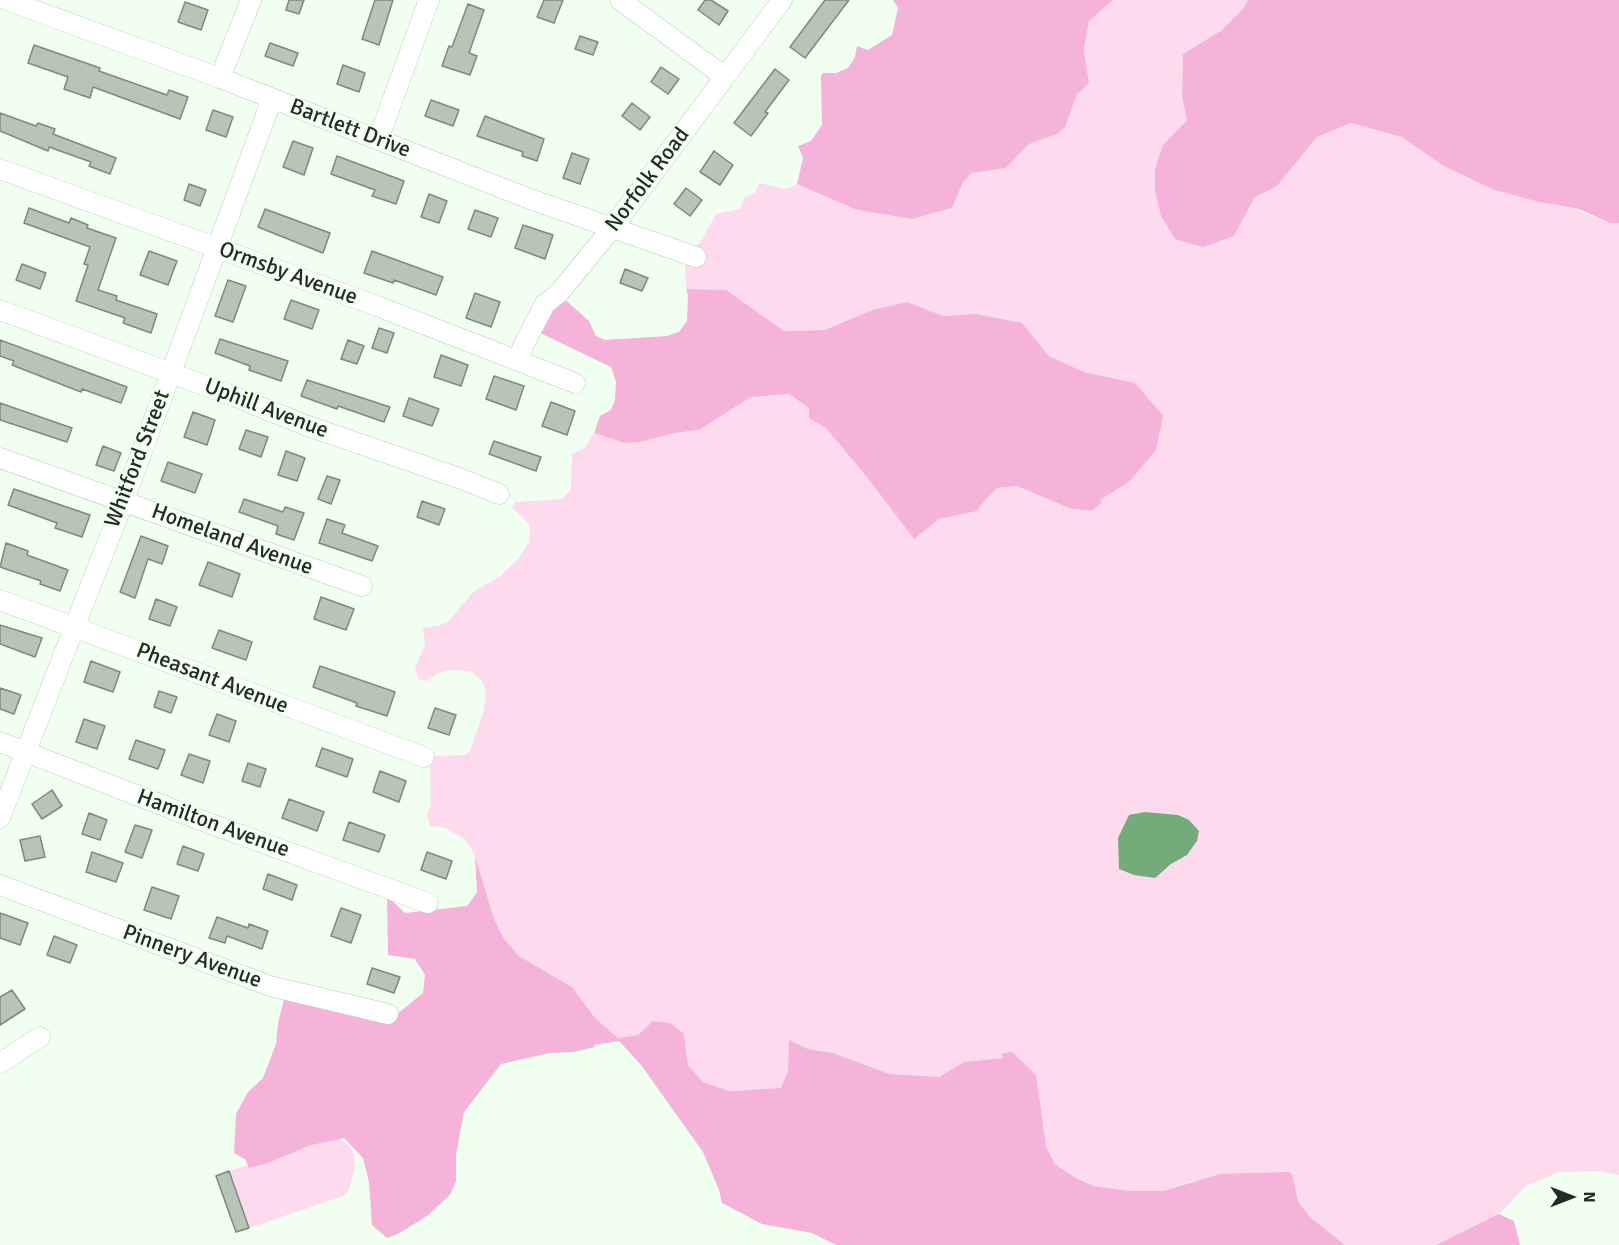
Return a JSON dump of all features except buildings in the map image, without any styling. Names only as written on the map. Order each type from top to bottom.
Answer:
[{"type":"street","name":"Bartlett Drive","points":[[6,0],[220,78],[530,199],[696,258]]},
{"type":"street","points":[[220,78],[250,0]]},
{"type":"street","points":[[378,140],[429,0]]},
{"type":"street","points":[[620,0],[724,78]]},
{"type":"street","name":"Norfolk Road","points":[[518,360],[545,304],[559,293],[613,227],[782,0]]},
{"type":"street","name":"Whitford Street","points":[[0,818],[123,500],[272,99]]},
{"type":"street","name":"Ormsby Avenue","points":[[0,169],[218,248],[575,383]]},
{"type":"street","name":"Uphill Avenue","points":[[0,310],[305,425],[499,494]]},
{"type":"street","name":"Homeland Avenue","points":[[0,458],[362,586]]},
{"type":"street","name":"Pheasant Avenue","points":[[0,600],[424,757]]},
{"type":"street","name":"Hamilton Avenue","points":[[0,742],[192,817],[428,903]]},
{"type":"street","name":"Pinnery Avenue","points":[[0,885],[270,986],[388,1014]]},
{"type":"street","points":[[0,1063],[40,1037]]},
{"type":"shaded area","points":[[893,0],[1113,0],[1089,21],[1084,50],[1089,83],[1077,94],[1065,127],[1057,134],[1029,144],[1006,168],[971,173],[963,182],[952,208],[912,219],[857,210],[797,184],[803,158],[798,146],[811,141],[822,125],[821,76],[823,73],[836,73],[848,68],[855,57],[857,46],[868,50],[892,35],[898,8]]},
{"type":"shaded area","points":[[1113,0],[1248,0],[1245,8],[1222,30],[1183,54],[1182,96],[1187,120],[1163,145],[1234,236],[1255,197],[1277,186],[1317,137],[1351,123],[1402,137],[1442,165],[1509,193],[1580,210],[1610,223],[1619,223],[1619,1175],[1599,1171],[1559,1172],[1526,1186],[1493,1219],[1436,1245],[1345,1245],[1311,1218],[1298,1202],[1293,1177],[1193,1181],[1163,1191],[1130,1191],[1093,1186],[1076,1178],[1055,1164],[1046,1146],[1038,1095],[1004,1058],[964,1062],[939,1077],[890,1074],[833,1053],[808,1049],[789,1040],[788,1071],[782,1088],[728,1091],[703,1082],[688,1065],[684,1034],[653,1021],[638,1035],[618,1038],[595,1018],[572,987],[519,956],[504,939],[494,919],[474,853],[466,840],[443,827],[430,826],[427,814],[431,805],[430,763],[435,756],[465,755],[470,751],[484,711],[486,692],[481,679],[470,671],[448,670],[435,674],[429,681],[418,679],[415,668],[425,645],[423,628],[448,622],[473,592],[499,577],[518,559],[529,542],[530,525],[512,507],[515,502],[562,499],[571,489],[572,454],[585,448],[594,433],[624,443],[640,442],[674,432],[699,430],[751,397],[789,394],[809,408],[809,418],[826,428],[914,538],[938,519],[977,511],[997,488],[1017,486],[1071,509],[1090,511],[1100,500],[1129,482],[1135,383],[1084,372],[1049,356],[1022,323],[977,314],[943,316],[906,302],[872,310],[825,330],[783,331],[726,290],[686,289],[685,263],[680,256],[700,243],[716,214],[740,209],[745,197],[755,193],[759,183],[786,189],[797,184],[857,210],[912,219],[952,208],[963,182],[971,172],[1006,168],[1029,144],[1057,134],[1065,127],[1077,93],[1089,83],[1084,50],[1089,21]],"holes":[[[1117,842],[1187,855],[1168,868]]]},
{"type":"shaded area","points":[[1248,0],[1619,0],[1619,223],[1610,223],[1579,209],[1539,202],[1492,189],[1442,165],[1402,137],[1351,123],[1317,137],[1277,186],[1255,197],[1234,236],[1203,247],[1175,239],[1161,216],[1155,190],[1155,169],[1163,145],[1187,120],[1182,96],[1183,54],[1222,30],[1244,8]]},
{"type":"shaded area","points":[[686,289],[726,290],[784,331],[825,330],[872,310],[907,302],[943,316],[977,314],[1022,323],[1049,356],[1084,372],[1135,383],[1163,416],[1156,450],[1129,482],[1100,500],[1102,503],[1091,511],[1071,509],[1017,486],[997,488],[977,511],[939,519],[914,539],[826,428],[809,418],[809,408],[789,394],[751,397],[699,430],[674,433],[640,442],[624,443],[594,433],[600,416],[611,410],[615,400],[616,382],[611,367],[538,332],[560,295],[589,321],[596,336],[605,340],[667,336],[679,332],[687,321],[688,295]]},
{"type":"shaded area","points":[[1145,812],[1178,815],[1189,820],[1199,831],[1197,841],[1187,855],[1171,864],[1155,878],[1134,875],[1119,869],[1118,838],[1129,815]]},
{"type":"shaded area","points":[[475,856],[494,919],[504,939],[519,956],[572,987],[595,1018],[618,1038],[638,1035],[653,1021],[670,1023],[684,1034],[688,1065],[703,1082],[729,1091],[781,1088],[788,1071],[789,1040],[808,1049],[833,1053],[890,1074],[939,1077],[964,1062],[1003,1058],[1001,1054],[1012,1052],[1036,1075],[1046,1146],[1055,1164],[1076,1178],[1093,1186],[1130,1191],[1163,1191],[1220,1174],[1290,1172],[1298,1202],[1311,1218],[1345,1245],[836,1245],[812,1233],[762,1224],[722,1203],[703,1152],[641,1065],[619,1041],[594,1045],[595,1047],[574,1052],[550,1053],[501,1064],[464,1112],[456,1155],[456,1181],[450,1195],[427,1216],[387,1238],[372,1225],[369,1182],[363,1158],[344,1138],[311,1145],[268,1163],[249,1168],[245,1159],[234,1153],[236,1114],[248,1092],[263,1078],[276,1044],[278,1023],[286,992],[391,1019],[423,993],[425,975],[415,959],[388,955],[387,896],[405,913],[467,906],[477,892]]},
{"type":"shaded area","points":[[339,1138],[354,1154],[355,1167],[348,1192],[343,1196],[249,1228],[229,1171],[324,1140]]},
{"type":"shaded area","points":[[1499,1214],[1514,1221],[1520,1245],[1436,1245]]}]
